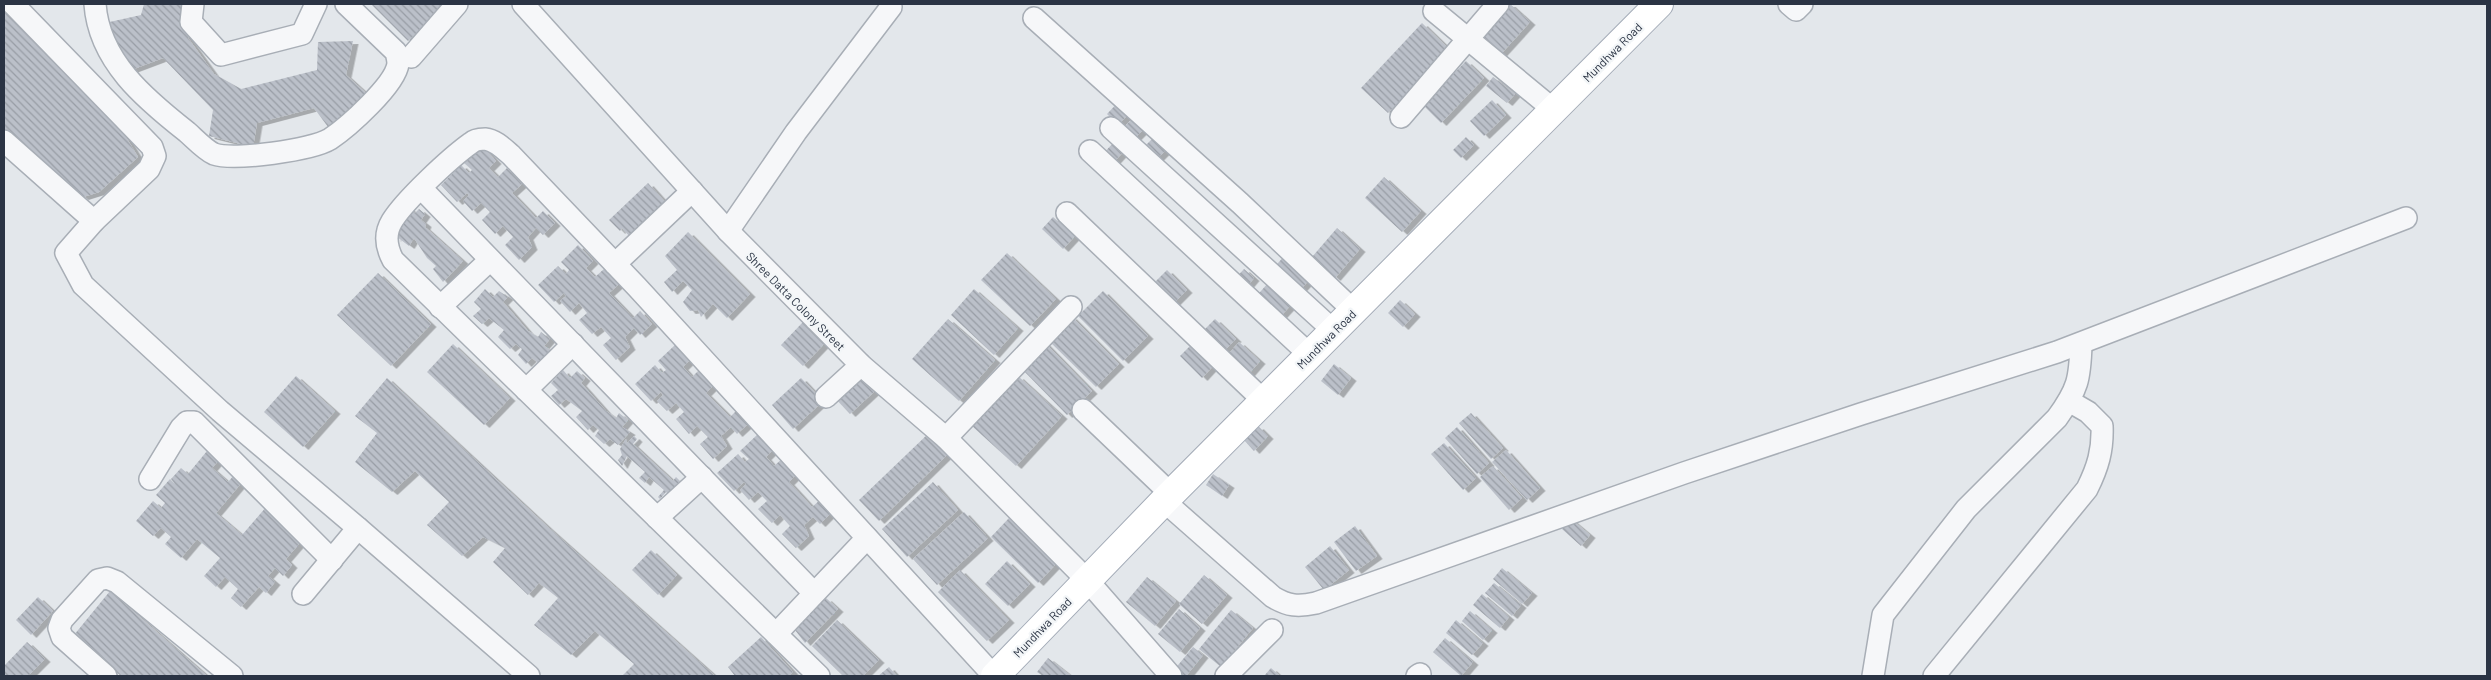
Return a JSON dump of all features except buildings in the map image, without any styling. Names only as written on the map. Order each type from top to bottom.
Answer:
[{"type":"main road","name":"Mundhwa Road","points":[[994,676],[1264,401],[1660,4]]},
{"type":"street","points":[[13,4],[152,147],[155,156],[150,168],[94,221],[66,253],[83,285],[220,411],[529,676]]},
{"type":"street","points":[[95,4],[97,25],[112,56],[130,82],[214,154],[250,157],[296,149],[329,140],[364,112],[394,75],[398,63],[396,52],[346,4]]},
{"type":"street","points":[[193,4],[191,22],[221,54],[302,34],[316,4]]},
{"type":"street","points":[[411,57],[457,4]]},
{"type":"street","name":"Shree Datta Colony Street","points":[[523,4],[728,231],[861,365],[946,438],[1088,580],[1171,676]]},
{"type":"street","points":[[1401,117],[1498,4]]},
{"type":"street","points":[[1789,4],[1796,10],[1802,4]]},
{"type":"street","points":[[728,231],[796,132],[891,7]]},
{"type":"street","points":[[1434,11],[1554,110]]},
{"type":"street","points":[[1034,18],[1240,202],[1354,311]]},
{"type":"street","points":[[1111,128],[1334,331]]},
{"type":"street","points":[[820,676],[393,260],[387,250],[386,237],[392,221],[421,188],[472,141],[486,139],[499,144],[615,264],[994,676]]},
{"type":"street","points":[[4,141],[94,221]]},
{"type":"street","points":[[1090,151],[1310,355]]},
{"type":"street","points":[[421,188],[814,593]]},
{"type":"street","points":[[615,264],[692,191]]},
{"type":"street","points":[[1067,213],[1264,401]]},
{"type":"street","points":[[1083,410],[1168,498],[1273,597],[1288,605],[1302,606],[1316,603],[1693,470],[2080,344],[2406,218]]},
{"type":"street","points":[[440,307],[490,260]]},
{"type":"street","points":[[946,438],[1071,307]]},
{"type":"street","points":[[526,390],[573,344]]},
{"type":"street","points":[[1873,676],[1883,615],[1966,509],[2057,418],[2069,401],[2080,375],[2080,344]]},
{"type":"street","points":[[826,397],[861,365]]},
{"type":"street","points":[[1934,676],[2088,489],[2097,470],[2103,446],[2102,426],[2088,412],[2069,401]]},
{"type":"street","points":[[150,479],[181,428],[187,422],[194,422],[332,560]]},
{"type":"street","points":[[657,518],[702,477]]},
{"type":"street","points":[[303,594],[358,528]]},
{"type":"street","points":[[776,634],[867,538]]},
{"type":"street","points":[[106,676],[62,637],[59,628],[62,620],[98,580],[107,578],[118,582],[232,676]]},
{"type":"street","points":[[1226,676],[1272,630]]}]
